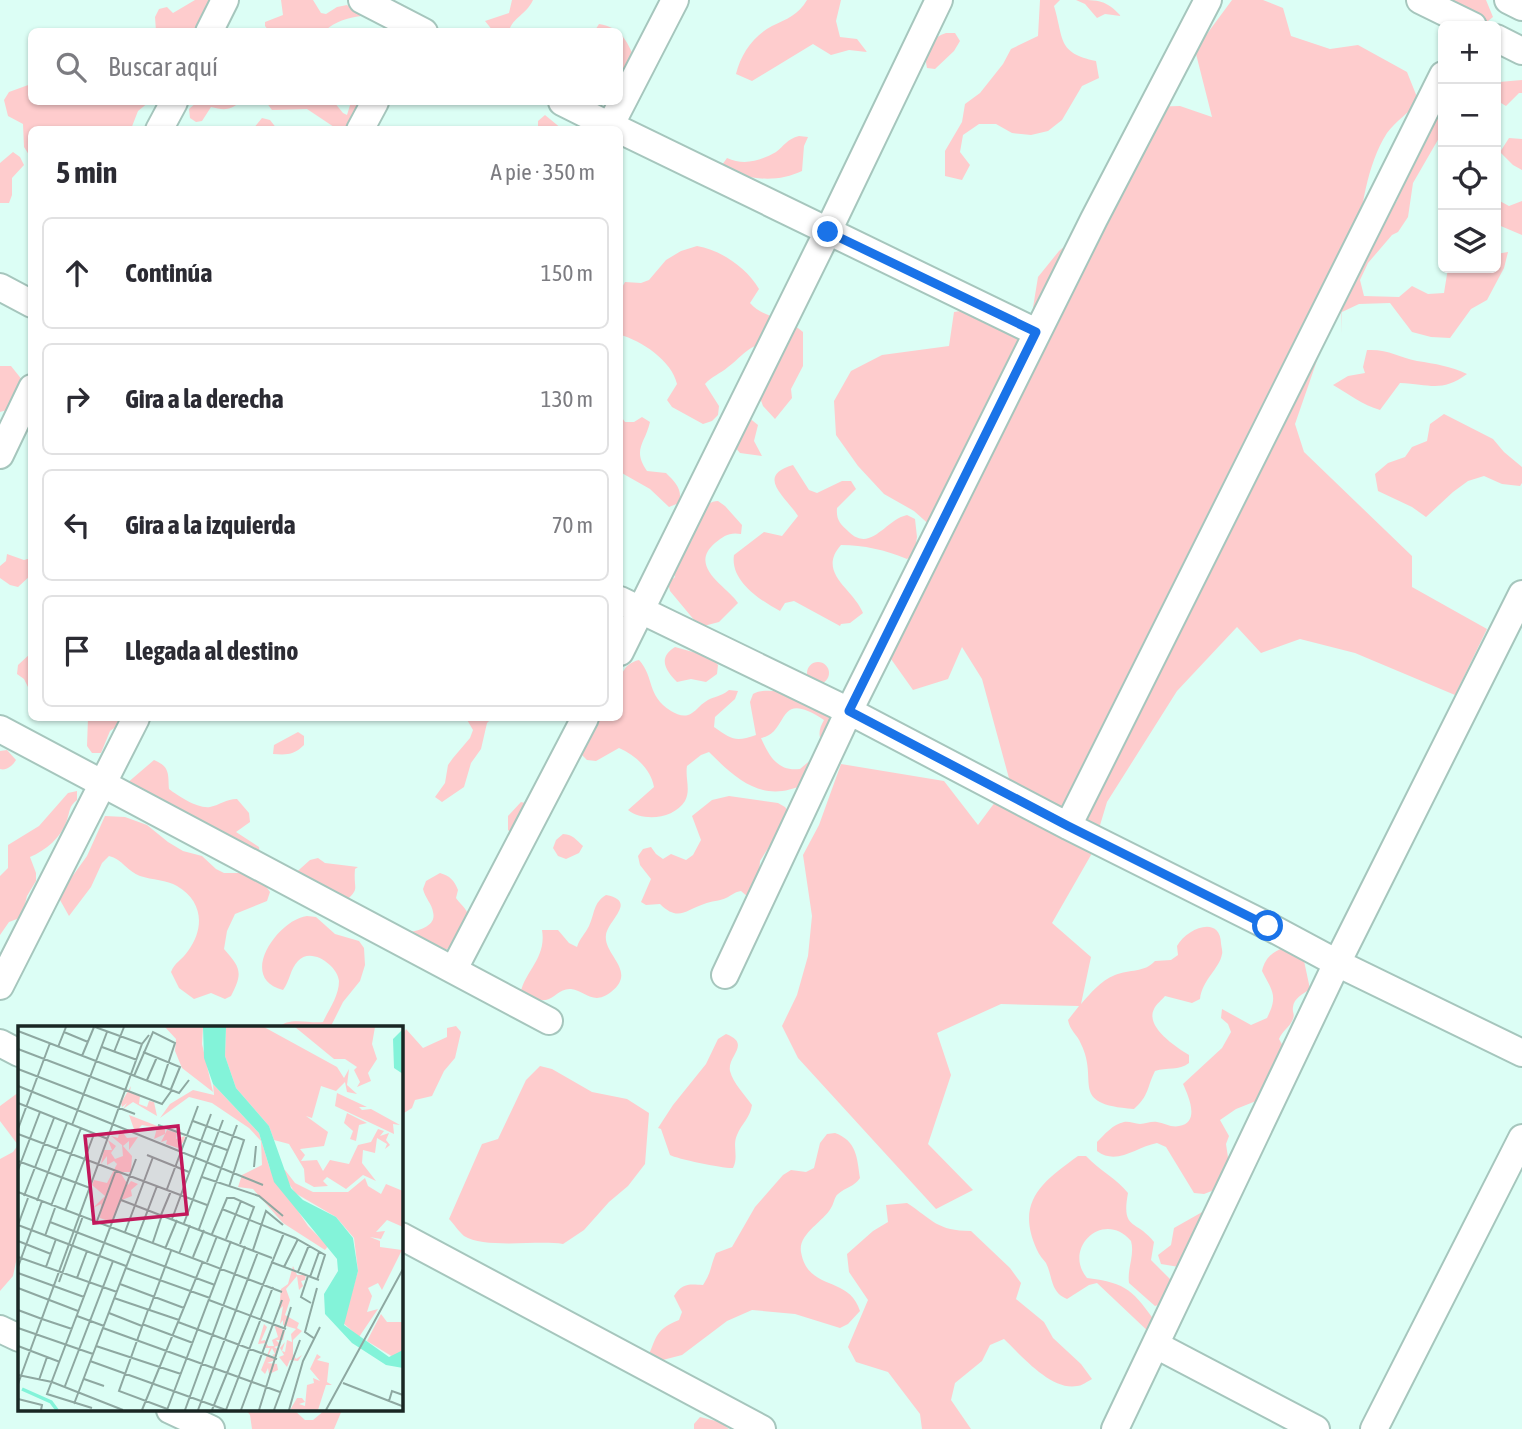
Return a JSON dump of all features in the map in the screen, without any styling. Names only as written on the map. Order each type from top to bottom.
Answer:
[{"type":"street","points":[[211,28],[225,0]]},
{"type":"street","points":[[362,0],[410,21]]},
{"type":"street","points":[[615,126],[675,0]]},
{"type":"street","points":[[623,638],[630,605],[828,232],[939,0]]},
{"type":"street","points":[[725,975],[849,711],[1036,332],[1208,0]]},
{"type":"street","points":[[1420,0],[1460,21]]},
{"type":"street","points":[[1508,0],[1522,7]]},
{"type":"street","points":[[1501,40],[1522,51]]},
{"type":"street","points":[[1068,826],[1439,84]]},
{"type":"street","points":[[161,126],[172,105]]},
{"type":"street","points":[[362,126],[373,105]]},
{"type":"street","points":[[568,105],[608,126]]},
{"type":"street","points":[[623,133],[1036,332]]},
{"type":"street","points":[[0,287],[28,302]]},
{"type":"street","points":[[0,455],[28,396]]},
{"type":"street","points":[[1115,1429],[1337,963],[1522,594]]},
{"type":"street","points":[[630,605],[849,711],[1337,963],[1522,1053]]},
{"type":"street","points":[[0,986],[134,721]]},
{"type":"street","points":[[454,969],[583,721]]},
{"type":"street","points":[[0,729],[549,1021]]},
{"type":"street","points":[[0,1043],[18,1053]]},
{"type":"street","points":[[1374,1429],[1522,1138]]},
{"type":"street","points":[[402,1237],[762,1429]]},
{"type":"street","points":[[0,1329],[18,1338]]},
{"type":"street","points":[[1156,1345],[1316,1429]]},
{"type":"street","points":[[174,1412],[211,1429]]},
{"type":"shaded area","points":[[195,0],[217,0],[194,28],[156,28],[155,17],[159,9],[167,7],[173,13]]},
{"type":"shaded area","points":[[281,0],[313,0],[321,13],[326,14],[337,7],[347,5],[361,16],[342,20],[329,28],[265,26],[265,22],[283,15]]},
{"type":"shaded area","points":[[512,0],[533,0],[510,28],[491,28],[485,21],[509,13]]},
{"type":"shaded area","points":[[807,0],[841,0],[836,21],[840,37],[857,39],[867,52],[849,50],[831,55],[813,44],[752,81],[736,74],[741,59],[754,40],[765,30],[796,13]]},
{"type":"shaded area","points":[[1040,0],[1060,0],[1054,6],[1064,43],[1074,54],[1096,61],[1099,78],[1082,86],[1062,120],[1048,131],[1031,135],[1012,133],[996,124],[979,124],[963,135],[960,152],[970,165],[962,180],[945,176],[945,151],[962,122],[965,104],[980,93],[1011,49],[1038,36]]},
{"type":"shaded area","points":[[1076,0],[1102,2],[1121,16],[1105,14],[1097,18],[1085,4]]},
{"type":"shaded area","points":[[1232,0],[1263,0],[1283,8],[1291,36],[1330,49],[1358,45],[1407,72],[1419,102],[1390,129],[1374,159],[1356,246],[1397,201],[1438,108],[1438,140],[1413,183],[1408,217],[1398,232],[1392,235],[1368,263],[1360,280],[1364,296],[1399,297],[1412,286],[1428,294],[1444,293],[1447,273],[1501,273],[1501,253],[1508,252],[1504,268],[1487,300],[1471,309],[1450,338],[1412,332],[1390,303],[1359,304],[1342,312],[1342,334],[1341,291],[1295,424],[1304,452],[1412,556],[1412,587],[1487,629],[1455,695],[1355,653],[1300,639],[1261,653],[1237,627],[1177,691],[1107,802],[1091,855],[1052,923],[1091,957],[1081,1004],[1110,978],[1146,967],[1155,961],[1171,960],[1178,955],[1177,946],[1195,930],[1202,927],[1215,929],[1219,934],[1221,959],[1204,986],[1200,999],[1192,1003],[1165,996],[1155,1007],[1152,1016],[1163,1036],[1189,1055],[1189,1063],[1155,1071],[1145,1095],[1134,1109],[1100,1102],[1093,1096],[1086,1057],[1068,1020],[1079,1006],[1001,1004],[937,1033],[951,1075],[928,1144],[973,1190],[936,1209],[798,1058],[782,1026],[797,995],[808,956],[812,916],[803,855],[819,825],[841,764],[944,781],[978,825],[1010,782],[982,679],[962,647],[948,679],[913,690],[891,659],[889,624],[942,536],[914,511],[884,494],[858,466],[836,435],[834,401],[851,371],[882,355],[949,346],[954,312],[987,307],[1031,320],[1038,277],[1059,251],[1113,205],[1144,107],[1180,106],[1212,117],[1195,50]]},
{"type":"shaded area","points":[[1432,0],[1486,0],[1493,17],[1488,21],[1475,21]]},
{"type":"shaded area","points":[[599,24],[613,28],[596,28]]},
{"type":"shaded area","points":[[946,33],[955,33],[960,41],[954,51],[935,69],[927,68],[929,46],[936,38]]},
{"type":"shaded area","points":[[623,38],[635,59],[623,83]]},
{"type":"shaded area","points":[[1522,80],[1522,93],[1506,106],[1501,103],[1501,82]]},
{"type":"shaded area","points":[[28,85],[28,105],[145,105],[138,111],[132,126],[28,126],[28,153],[24,147],[23,124],[8,116],[4,100],[9,92]]},
{"type":"shaded area","points":[[194,105],[236,105],[226,109],[211,107],[202,121],[196,122],[190,118],[189,109]]},
{"type":"shaded area","points":[[268,105],[336,105],[347,115],[350,105],[374,105],[362,126],[332,126],[307,109],[272,110]]},
{"type":"shaded area","points":[[545,115],[558,126],[538,126],[538,121]]},
{"type":"shaded area","points":[[262,118],[270,120],[275,126],[255,126]]},
{"type":"shaded area","points":[[799,136],[808,137],[804,146],[802,171],[792,175],[761,179],[722,165],[727,158],[746,162],[764,158]]},
{"type":"shaded area","points":[[1509,138],[1522,139],[1522,170],[1513,165],[1501,150]]},
{"type":"shaded area","points":[[13,152],[20,157],[24,165],[12,178],[9,203],[0,203],[0,163]]},
{"type":"shaded area","points":[[1522,201],[1522,235],[1501,226],[1501,202],[1509,206]]},
{"type":"shaded area","points":[[697,246],[724,256],[748,274],[759,289],[750,303],[803,332],[803,366],[791,389],[792,398],[775,419],[763,406],[754,381],[763,349],[755,346],[751,348],[705,384],[719,406],[718,415],[703,424],[672,407],[667,400],[677,384],[669,367],[646,347],[623,336],[625,282],[641,283],[649,280],[666,260]]},
{"type":"shaded area","points":[[1367,350],[1387,352],[1467,374],[1450,384],[1428,386],[1400,383],[1380,410],[1333,385],[1348,376],[1365,373],[1363,367]]},
{"type":"shaded area","points":[[0,366],[11,366],[23,381],[7,410],[0,412]]},
{"type":"shaded area","points":[[1444,414],[1493,439],[1522,467],[1520,486],[1502,484],[1484,476],[1468,481],[1426,517],[1412,507],[1378,491],[1375,474],[1388,463],[1405,457],[1412,447],[1427,441],[1430,424]]},
{"type":"shaded area","points":[[642,417],[650,422],[640,457],[647,471],[666,473],[672,480],[679,490],[679,503],[669,507],[650,489],[623,474],[623,419],[625,422],[634,422]]},
{"type":"shaded area","points":[[748,417],[758,425],[754,441],[762,456],[740,453],[734,446]]},
{"type":"shaded area","points":[[793,465],[809,490],[817,493],[842,481],[851,481],[856,489],[837,508],[837,516],[843,527],[857,538],[871,537],[907,515],[915,519],[917,537],[914,555],[907,559],[850,545],[841,545],[834,555],[833,564],[839,580],[863,613],[850,623],[840,626],[794,601],[785,603],[780,611],[748,589],[737,573],[734,555],[764,532],[782,536],[798,516],[781,495],[775,481],[776,475]]},
{"type":"shaded area","points":[[718,501],[742,525],[741,534],[730,534],[715,543],[705,560],[712,576],[738,603],[719,622],[700,627],[670,591],[668,583],[675,577],[672,569],[680,544],[692,541],[702,510],[706,505]]},
{"type":"shaded area","points":[[7,554],[28,559],[28,578],[18,587],[0,578],[0,566],[6,561]]},
{"type":"shaded area","points":[[675,647],[700,654],[702,652],[713,659],[718,665],[717,674],[706,682],[691,679],[677,682],[665,664],[666,656]]},
{"type":"shaded area","points":[[28,656],[28,687],[24,679],[17,674],[18,665]]},
{"type":"shaded area","points":[[639,660],[658,699],[679,715],[689,715],[708,700],[729,690],[738,691],[735,699],[715,717],[714,727],[734,738],[744,739],[756,735],[750,702],[753,694],[761,691],[783,692],[837,708],[822,744],[820,732],[824,720],[798,708],[790,710],[770,734],[761,738],[771,757],[786,768],[800,769],[813,758],[805,784],[790,790],[776,791],[752,786],[730,772],[709,752],[687,766],[687,797],[674,812],[650,817],[628,810],[654,787],[646,769],[619,748],[596,761],[587,760],[581,754],[584,745],[582,721],[623,721],[623,673],[631,663]]},
{"type":"shaded area","points":[[818,662],[826,665],[829,673],[826,681],[818,684],[810,681],[807,673],[810,665]]},
{"type":"shaded area","points":[[88,721],[124,721],[110,731],[101,753],[92,753],[87,746]]},
{"type":"shaded area","points":[[468,721],[489,721],[481,749],[471,763],[464,787],[442,802],[435,797],[445,783],[448,765],[470,738],[473,730]]},
{"type":"shaded area","points":[[298,732],[304,736],[304,745],[290,754],[273,754],[274,745]]},
{"type":"shaded area","points":[[7,750],[16,760],[11,766],[0,769],[0,751]]},
{"type":"shaded area","points":[[154,760],[167,771],[169,789],[188,801],[210,807],[237,799],[249,813],[250,822],[236,832],[259,847],[260,856],[126,784]]},
{"type":"shaded area","points":[[77,791],[77,800],[57,838],[30,857],[36,881],[27,896],[23,912],[17,919],[9,922],[0,935],[0,876],[8,868],[8,845],[39,826],[68,793]]},
{"type":"shaded area","points":[[729,796],[778,803],[790,814],[760,861],[759,875],[748,897],[739,891],[682,913],[672,912],[660,904],[646,905],[641,902],[651,879],[640,865],[638,856],[643,849],[651,847],[663,859],[671,854],[686,860],[693,855],[701,840],[692,816],[712,800]]},
{"type":"shaded area","points":[[521,802],[530,810],[514,835],[508,830],[508,816]]},
{"type":"shaded area","points":[[105,816],[125,817],[147,825],[168,842],[183,851],[202,856],[224,873],[252,873],[260,878],[270,892],[267,901],[235,914],[227,931],[224,949],[237,966],[239,976],[231,996],[225,999],[211,993],[194,999],[179,988],[171,972],[193,942],[199,916],[192,899],[173,884],[140,876],[109,856],[102,863],[91,887],[69,916],[60,900],[61,892],[87,856]]},
{"type":"shaded area","points":[[563,834],[572,836],[583,846],[579,853],[566,859],[558,856],[553,848],[556,840]]},
{"type":"shaded area","points":[[318,858],[325,863],[358,867],[355,869],[354,892],[341,905],[291,877],[310,860]]},
{"type":"shaded area","points":[[440,873],[455,884],[458,890],[456,898],[466,910],[469,919],[468,926],[459,939],[435,957],[408,932],[421,929],[432,921],[432,909],[423,889],[426,881]]},
{"type":"shaded area","points":[[606,895],[615,898],[621,906],[606,935],[606,942],[620,970],[618,984],[611,992],[599,998],[571,989],[546,1000],[520,996],[541,949],[542,930],[558,930],[569,943],[577,947],[589,926],[596,905]]},
{"type":"shaded area","points":[[307,916],[316,917],[335,934],[359,941],[364,948],[365,965],[360,981],[343,1002],[331,1026],[280,1026],[293,1021],[323,1022],[337,992],[339,981],[329,964],[316,957],[303,957],[293,968],[283,990],[269,983],[263,974],[267,950],[285,927]]},
{"type":"shaded area","points":[[1285,947],[1303,956],[1310,989],[1295,1001],[1293,1019],[1279,1039],[1288,1055],[1261,1099],[1236,1109],[1220,1120],[1229,1136],[1226,1144],[1230,1171],[1222,1187],[1204,1194],[1194,1193],[1166,1147],[1157,1143],[1112,1157],[1097,1151],[1097,1142],[1120,1123],[1155,1122],[1176,1126],[1186,1124],[1190,1120],[1191,1108],[1183,1084],[1222,1048],[1231,1032],[1228,1024],[1221,1018],[1222,1009],[1251,1025],[1267,1018],[1273,994],[1262,971],[1270,956]]},
{"type":"shaded area","points":[[456,1026],[461,1032],[455,1058],[444,1071],[432,1096],[415,1100],[412,1108],[402,1112],[402,1036],[406,1029],[423,1048],[447,1037],[447,1028]]},
{"type":"shaded area","points":[[726,1034],[734,1038],[738,1046],[730,1071],[752,1105],[736,1139],[733,1168],[670,1155],[661,1129],[658,1128],[706,1064],[718,1039]]},
{"type":"shaded area","points":[[540,1066],[552,1069],[592,1092],[627,1099],[649,1113],[645,1164],[628,1186],[609,1202],[584,1230],[563,1244],[473,1240],[464,1236],[449,1219],[482,1144],[498,1139],[526,1080]]},
{"type":"shaded area","points":[[18,1093],[18,1145],[0,1121],[0,1106]]},
{"type":"shaded area","points":[[835,1133],[852,1145],[860,1178],[837,1195],[827,1213],[803,1240],[801,1252],[805,1265],[812,1273],[847,1292],[860,1311],[848,1324],[840,1328],[795,1314],[752,1310],[727,1321],[682,1355],[655,1362],[648,1357],[661,1331],[679,1320],[682,1312],[674,1296],[677,1292],[686,1285],[703,1285],[716,1253],[732,1247],[755,1207],[783,1175],[791,1170],[806,1172],[814,1168],[820,1143],[827,1134]]},
{"type":"shaded area","points":[[18,1145],[18,1253],[13,1276],[0,1291],[0,1159],[13,1152]]},
{"type":"shaded area","points":[[1078,1156],[1086,1156],[1128,1193],[1128,1219],[1154,1242],[1151,1260],[1171,1280],[1169,1293],[1163,1302],[1155,1306],[1129,1283],[1132,1246],[1131,1241],[1120,1232],[1109,1229],[1090,1236],[1080,1255],[1081,1266],[1087,1278],[1121,1286],[1135,1296],[1157,1324],[1152,1335],[1097,1283],[1067,1299],[1062,1296],[1055,1288],[1046,1263],[1037,1250],[1029,1219],[1031,1206],[1043,1185]]},
{"type":"shaded area","points":[[907,1203],[943,1227],[971,1231],[1010,1268],[1021,1283],[1016,1299],[1044,1322],[1053,1338],[1081,1364],[1092,1379],[1077,1386],[1057,1383],[1027,1362],[1004,1339],[990,1345],[982,1361],[955,1383],[951,1400],[971,1429],[922,1429],[920,1414],[888,1372],[856,1362],[848,1347],[868,1300],[849,1272],[847,1254],[873,1231],[888,1222],[886,1205]]},
{"type":"shaded area","points":[[1204,1211],[1209,1215],[1179,1267],[1161,1264],[1158,1255],[1171,1245],[1174,1228]]},
{"type":"shaded area","points":[[248,1412],[296,1412],[305,1420],[313,1420],[323,1412],[341,1412],[334,1429],[252,1429]]},
{"type":"shaded area","points":[[700,1417],[720,1422],[729,1429],[694,1429],[694,1424]]},
{"type":"route","points":[[828,232],[1036,332],[849,711],[1068,826],[1268,926]]}]
